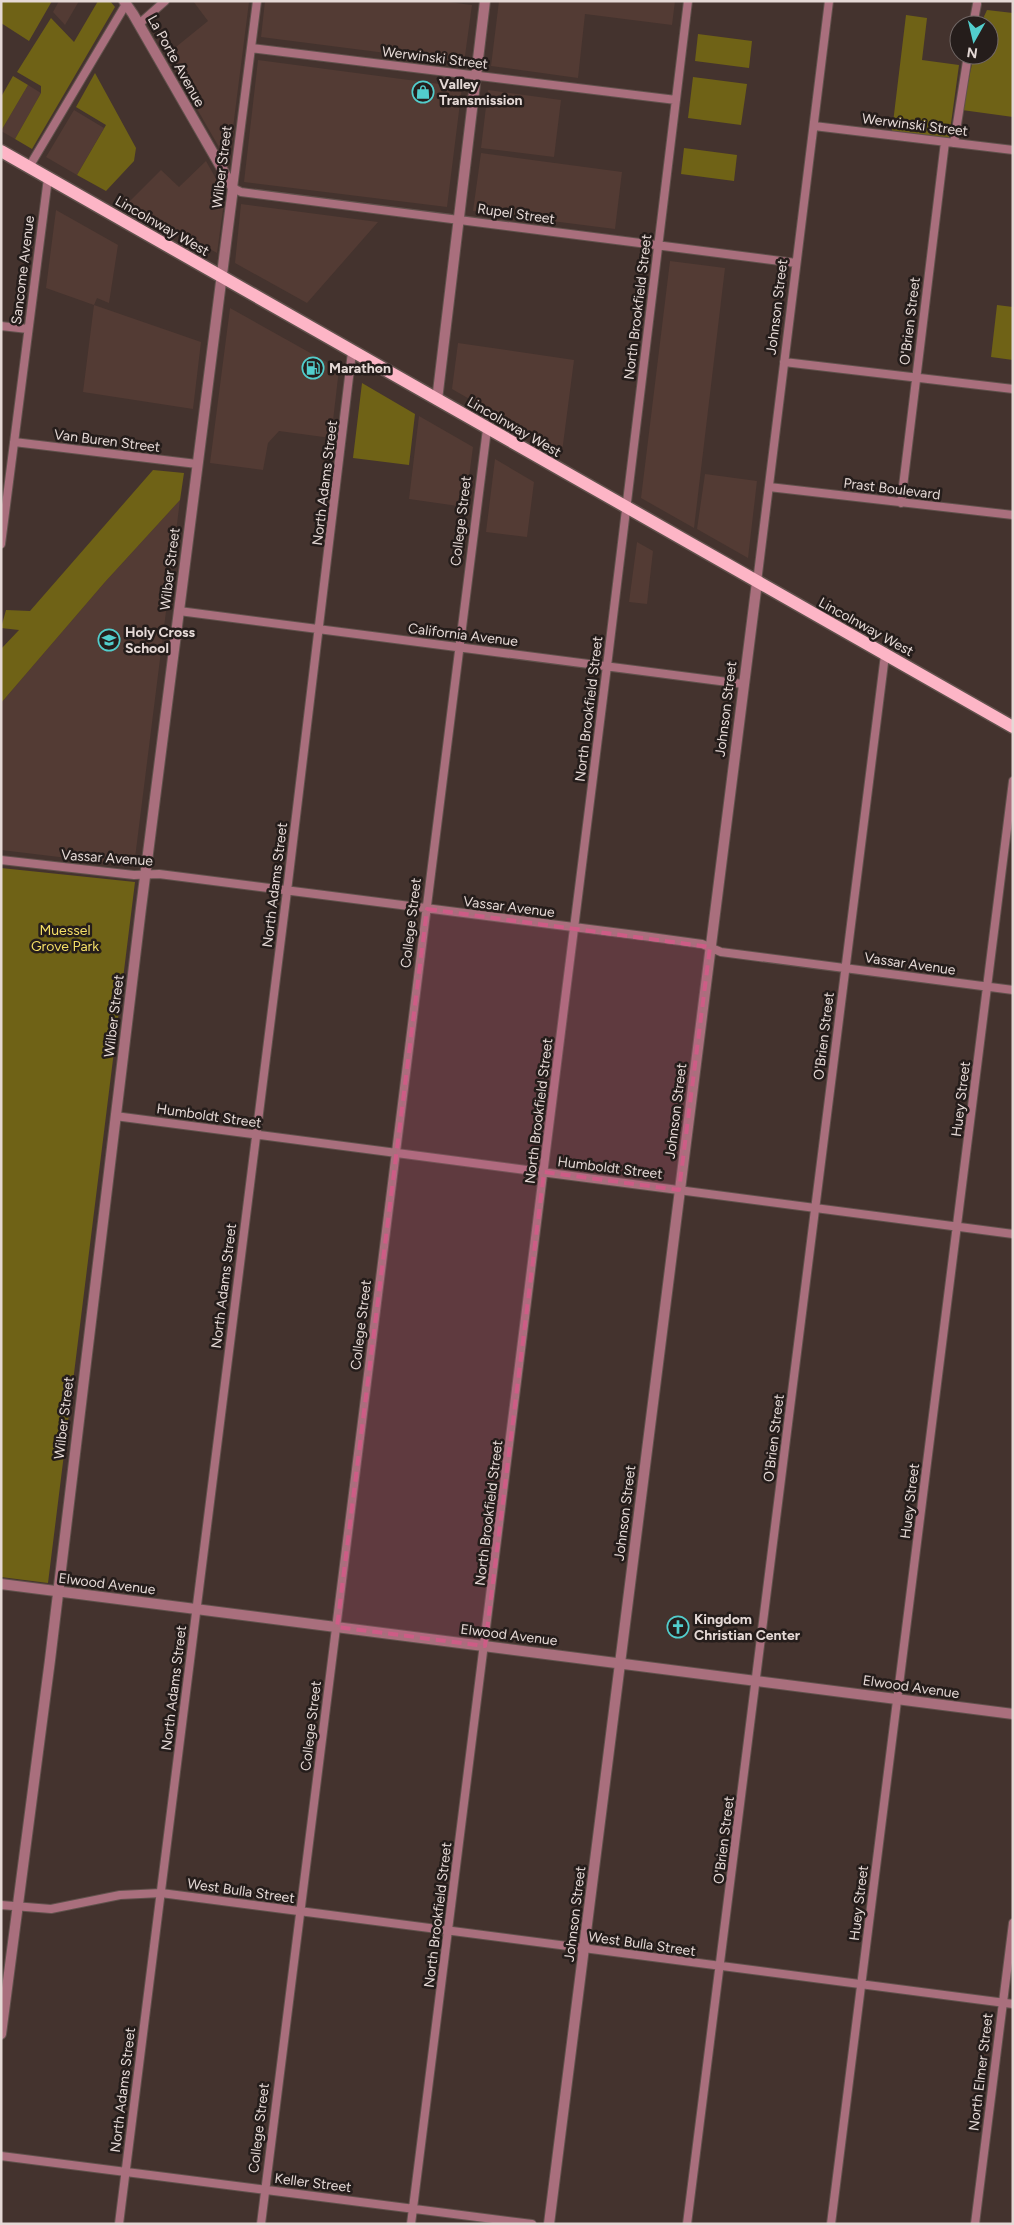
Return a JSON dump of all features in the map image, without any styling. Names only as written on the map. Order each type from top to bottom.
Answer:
[{"type":"main road","name":"Lincolnway West","points":[[1,151],[1013,727]]},
{"type":"street","points":[[139,24],[165,1]]},
{"type":"street","name":"Wilber Street","points":[[1,2034],[256,1]]},
{"type":"street","points":[[437,400],[485,1]]},
{"type":"street","name":"North Brookfield Street","points":[[411,2224],[627,508],[688,1]]},
{"type":"street","name":"Johnson Street","points":[[549,2224],[829,1]]},
{"type":"street","points":[[29,167],[125,2]]},
{"type":"street","name":"La Porte Avenue","points":[[125,2],[233,188]]},
{"type":"street","points":[[975,15],[977,4]]},
{"type":"street","name":"Werwinski Street","points":[[251,48],[676,100]]},
{"type":"street","points":[[954,143],[966,65]]},
{"type":"street","name":"Werwinski Street","points":[[814,126],[1013,150]]},
{"type":"street","name":"O'Brien Street","points":[[901,503],[945,142]]},
{"type":"street","name":"Sancome Avenue","points":[[1,544],[48,178]]},
{"type":"street","name":"Rupel Street","points":[[233,188],[241,192],[796,263]]},
{"type":"street","points":[[1,326],[28,329]]},
{"type":"street","name":"North Adams Street","points":[[119,2224],[287,891],[352,352]]},
{"type":"street","points":[[784,362],[1013,389]]},
{"type":"street","name":"College Street","points":[[261,2224],[458,647],[487,429]]},
{"type":"street","name":"Van Buren Street","points":[[14,442],[197,464]]},
{"type":"street","name":"Prast Boulevard","points":[[769,487],[1013,515]]},
{"type":"street","name":"California Avenue","points":[[179,611],[743,684]]},
{"type":"street","name":"O'Brien Street","points":[[687,2224],[885,655]]},
{"type":"street","name":"Huey Street","points":[[831,2224],[1013,781]]},
{"type":"street","name":"Vassar Avenue","points":[[1,860],[102,872],[146,874],[287,891],[574,928],[710,947],[721,952],[1013,990]]},
{"type":"street","name":"Humboldt Street","points":[[115,1116],[255,1136],[1013,1234]]},
{"type":"street","name":"Elwood Avenue","points":[[1,1584],[1013,1714]]},
{"type":"street","name":"West Bulla Street","points":[[1,1905],[51,1909],[120,1895],[161,1893],[1013,2004]]},
{"type":"street","name":"North Elmer Street","points":[[975,2224],[1013,1924]]},
{"type":"street","name":"Keller Street","points":[[1,2156],[532,2224]]},
{"type":"highlighted area","points":[[427,909],[710,947],[679,1190],[544,1172],[485,1646],[337,1627]]},
{"type":"shaded area","points":[[59,1],[79,1],[65,25],[53,12]]},
{"type":"shaded area","points":[[193,1],[249,2],[229,159],[227,161],[166,55],[208,21]]},
{"type":"shaded area","points":[[265,1],[440,1],[472,5],[464,63],[261,37]]},
{"type":"shaded area","points":[[499,1],[675,1],[672,25],[585,14],[578,78],[491,66]]},
{"type":"shaded area","points":[[258,60],[462,87],[447,207],[244,182]]},
{"type":"shaded area","points":[[28,85],[41,93],[15,139],[1,131]]},
{"type":"shaded area","points":[[488,90],[561,100],[554,157],[481,148]]},
{"type":"shaded area","points":[[74,110],[104,128],[77,175],[46,157]]},
{"type":"shaded area","points":[[481,153],[622,172],[615,229],[473,211]]},
{"type":"shaded area","points":[[206,161],[225,195],[217,253],[128,203],[161,170],[179,187]]},
{"type":"shaded area","points":[[241,204],[378,222],[307,303],[235,263]]},
{"type":"shaded area","points":[[56,210],[118,245],[109,303],[97,298],[94,305],[46,288]]},
{"type":"shaded area","points":[[670,261],[725,268],[694,528],[641,498]]},
{"type":"shaded area","points":[[94,305],[201,342],[193,409],[83,392]]},
{"type":"shaded area","points":[[230,308],[339,369],[331,438],[279,431],[268,443],[263,470],[210,463]]},
{"type":"shaded area","points":[[458,343],[574,360],[562,452],[452,389]]},
{"type":"shaded area","points":[[419,416],[473,447],[465,507],[409,499]]},
{"type":"shaded area","points":[[495,459],[534,482],[527,537],[486,532]]},
{"type":"shaded area","points":[[705,474],[757,481],[748,558],[697,529]]},
{"type":"shaded area","name":"Holy Cross School","points":[[180,500],[134,866],[1,850],[1,703],[105,582]]},
{"type":"shaded area","points":[[637,542],[653,551],[647,604],[629,602]]},
{"type":"green space","points":[[1,1],[52,1],[29,41],[1,23]]},
{"type":"green space","points":[[98,1],[110,1],[115,7],[32,149],[15,139],[41,93],[41,86],[17,72],[51,18],[74,42]]},
{"type":"green space","points":[[987,10],[1013,13],[1013,117],[962,110],[972,65],[999,65],[999,15],[985,15]]},
{"type":"green space","points":[[906,15],[927,18],[922,60],[959,65],[949,138],[892,131]]},
{"type":"green space","points":[[698,34],[752,41],[749,68],[695,61]]},
{"type":"green space","points":[[95,73],[136,148],[134,161],[106,191],[77,175],[106,125],[76,107]]},
{"type":"green space","points":[[13,76],[28,85],[1,131],[1,97]]},
{"type":"green space","points":[[693,77],[747,84],[741,125],[688,118]]},
{"type":"green space","points":[[684,148],[737,155],[734,181],[681,174]]},
{"type":"green space","points":[[997,305],[1013,307],[1013,360],[991,357]]},
{"type":"green space","points":[[362,383],[415,414],[409,465],[353,458]]},
{"type":"green space","points":[[153,470],[184,473],[180,500],[105,582],[1,703],[1,649],[19,630],[1,628],[6,610],[30,611]]},
{"type":"green space","name":"Muessel Grove Park","points":[[1,868],[135,882],[48,1583],[1,1577]]},
{"type":"place","name":"Valley Transmission","points":[[423,92]]},
{"type":"place","name":"Marathon","points":[[313,368]]},
{"type":"place","name":"Holy Cross School","points":[[109,640]]},
{"type":"place","name":"Kingdom Christian Center","points":[[678,1627]]}]
